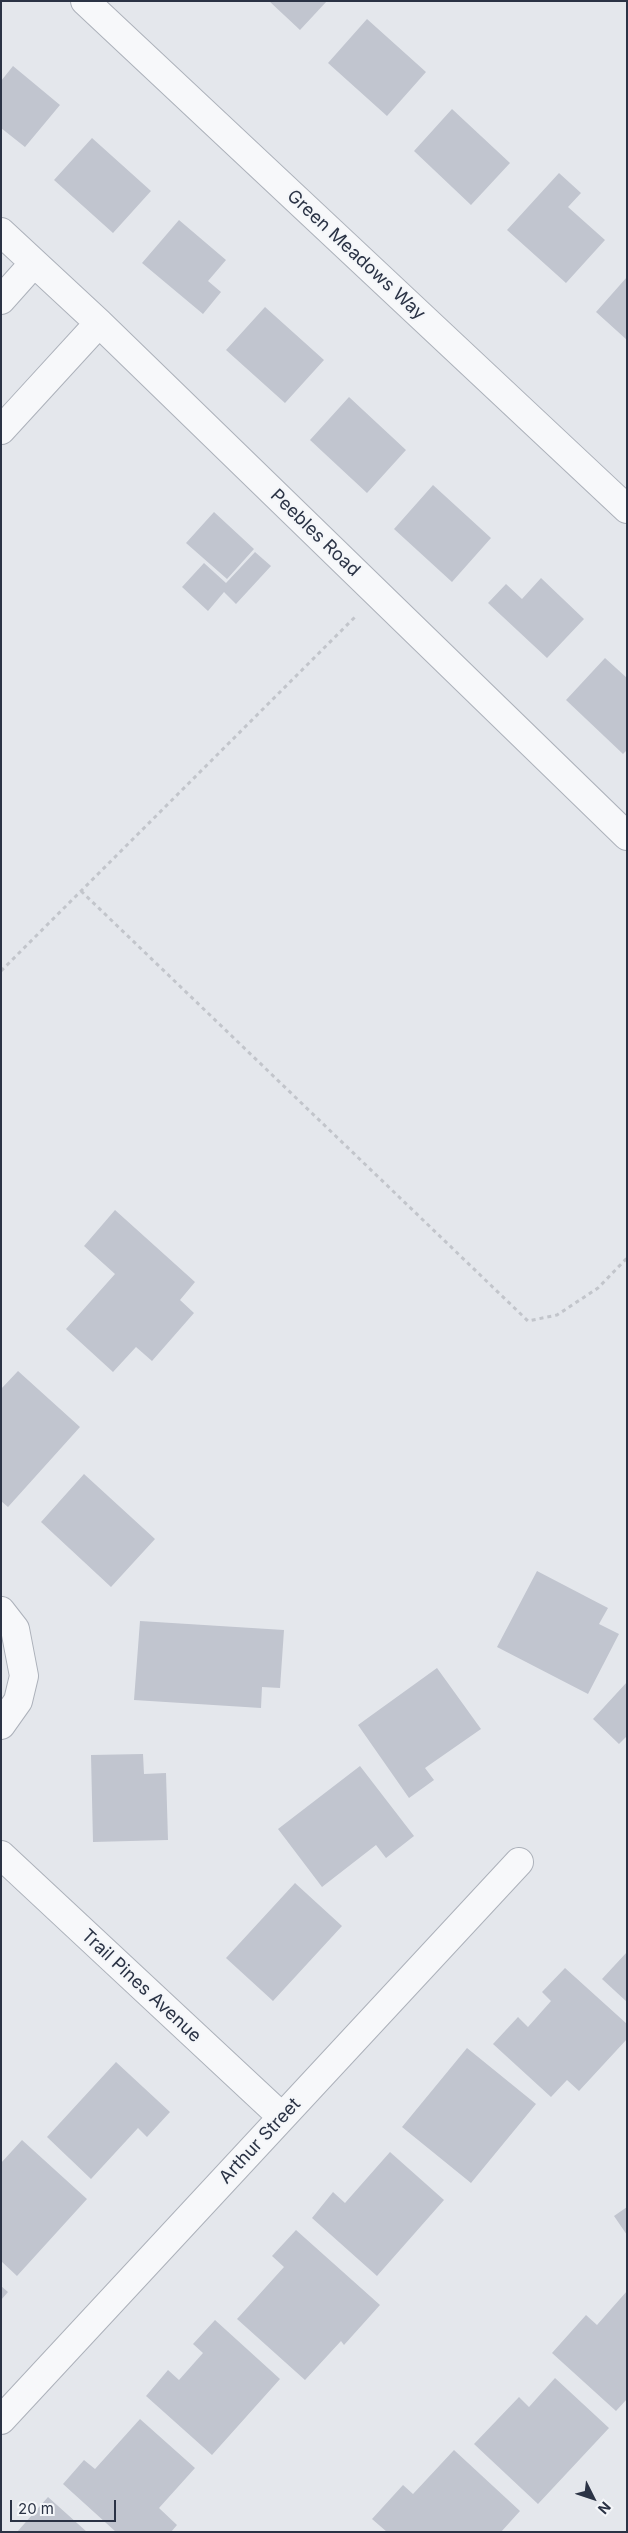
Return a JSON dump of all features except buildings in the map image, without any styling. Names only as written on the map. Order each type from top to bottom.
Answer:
[{"type":"street","name":"Green Meadows Way","points":[[85,1],[627,509]]},
{"type":"street","name":"Peebles Road","points":[[1,232],[100,324],[627,836]]},
{"type":"street","points":[[1,300],[34,263]]},
{"type":"street","points":[[1,430],[100,324]]},
{"type":"street","points":[[1,1611],[15,1629],[24,1676],[18,1701],[1,1725]]},
{"type":"street","name":"Trail Pines Avenue","points":[[1,1855],[282,2117]]},
{"type":"street","name":"Arthur Street","points":[[1,2420],[519,1862]]},
{"type":"path","points":[[1,972],[378,594]]},
{"type":"path","points":[[81,891],[528,1321],[557,1315],[598,1288],[627,1258]]}]
